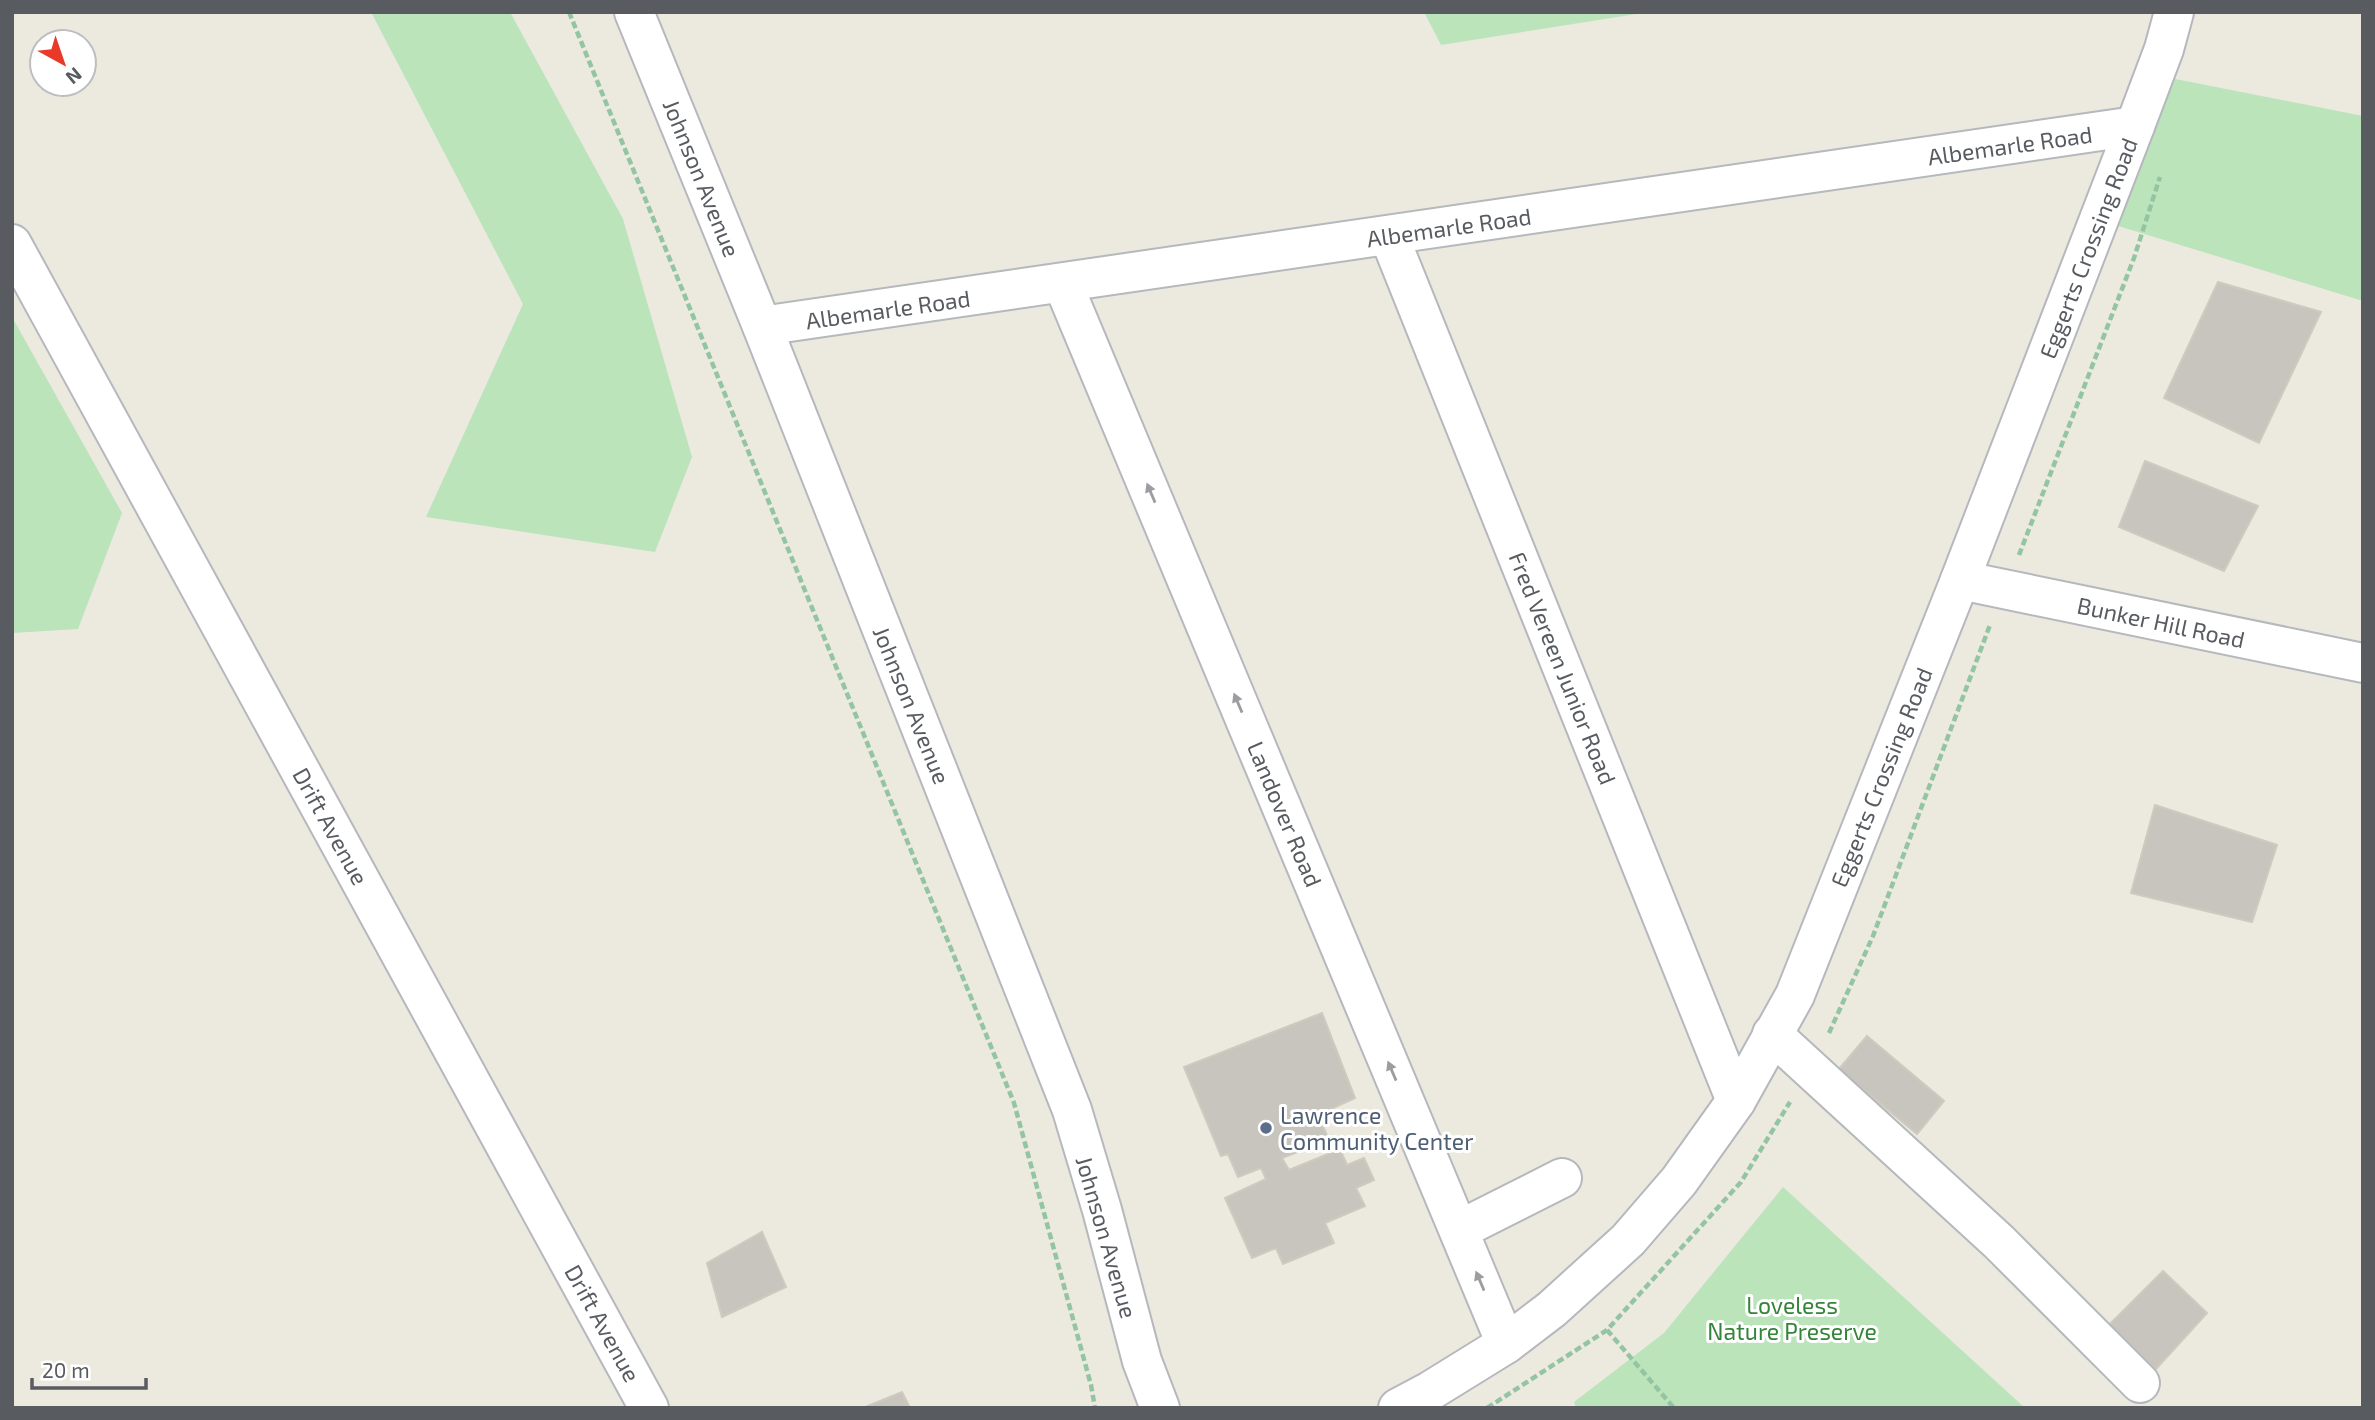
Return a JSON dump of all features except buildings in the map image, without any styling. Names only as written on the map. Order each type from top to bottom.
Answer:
[{"type":"street","name":"Johnson Avenue","points":[[634,12],[762,326],[1072,1110],[1142,1361],[1160,1408]]},
{"type":"street","name":"Eggerts Crossing Road","points":[[1398,1408],[1506,1344],[1552,1309],[1628,1240],[1679,1181],[1736,1101],[1795,995],[1960,580],[2135,126],[2164,49],[2174,12]]},
{"type":"street","name":"Albemarle Road","points":[[762,326],[2135,126]]},
{"type":"street","name":"Fred Vereen Junior Road","points":[[1389,236],[1736,1101]]},
{"type":"street","name":"Drift Avenue","points":[[12,244],[649,1408]]},
{"type":"street","name":"Landover Road","points":[[1063,284],[1506,1344]]},
{"type":"street","name":"Bunker Hill Road","points":[[1960,580],[2363,663]]},
{"type":"street","points":[[1772,1034],[1980,1224],[2140,1383]]},
{"type":"street","points":[[1459,1230],[1562,1178]]},
{"type":"path","points":[[569,12],[1014,1102],[1095,1408]]},
{"type":"path","points":[[1607,1330],[1674,1408]]},
{"type":"green space","points":[[371,12],[510,12],[623,219],[692,457],[655,552],[426,517],[523,304]]},
{"type":"green space","points":[[1424,12],[1649,12],[1441,45]]},
{"type":"green space","points":[[2140,72],[2363,116],[2363,301],[2089,217]]},
{"type":"green space","points":[[12,317],[122,513],[78,629],[12,633]]},
{"type":"green space","name":"Loveless Nature Preserve","points":[[1783,1187],[2025,1408],[1576,1408],[1574,1402],[1664,1333]]},
{"type":"place","name":"Lawrence Community Center","points":[[1266,1128]]}]
